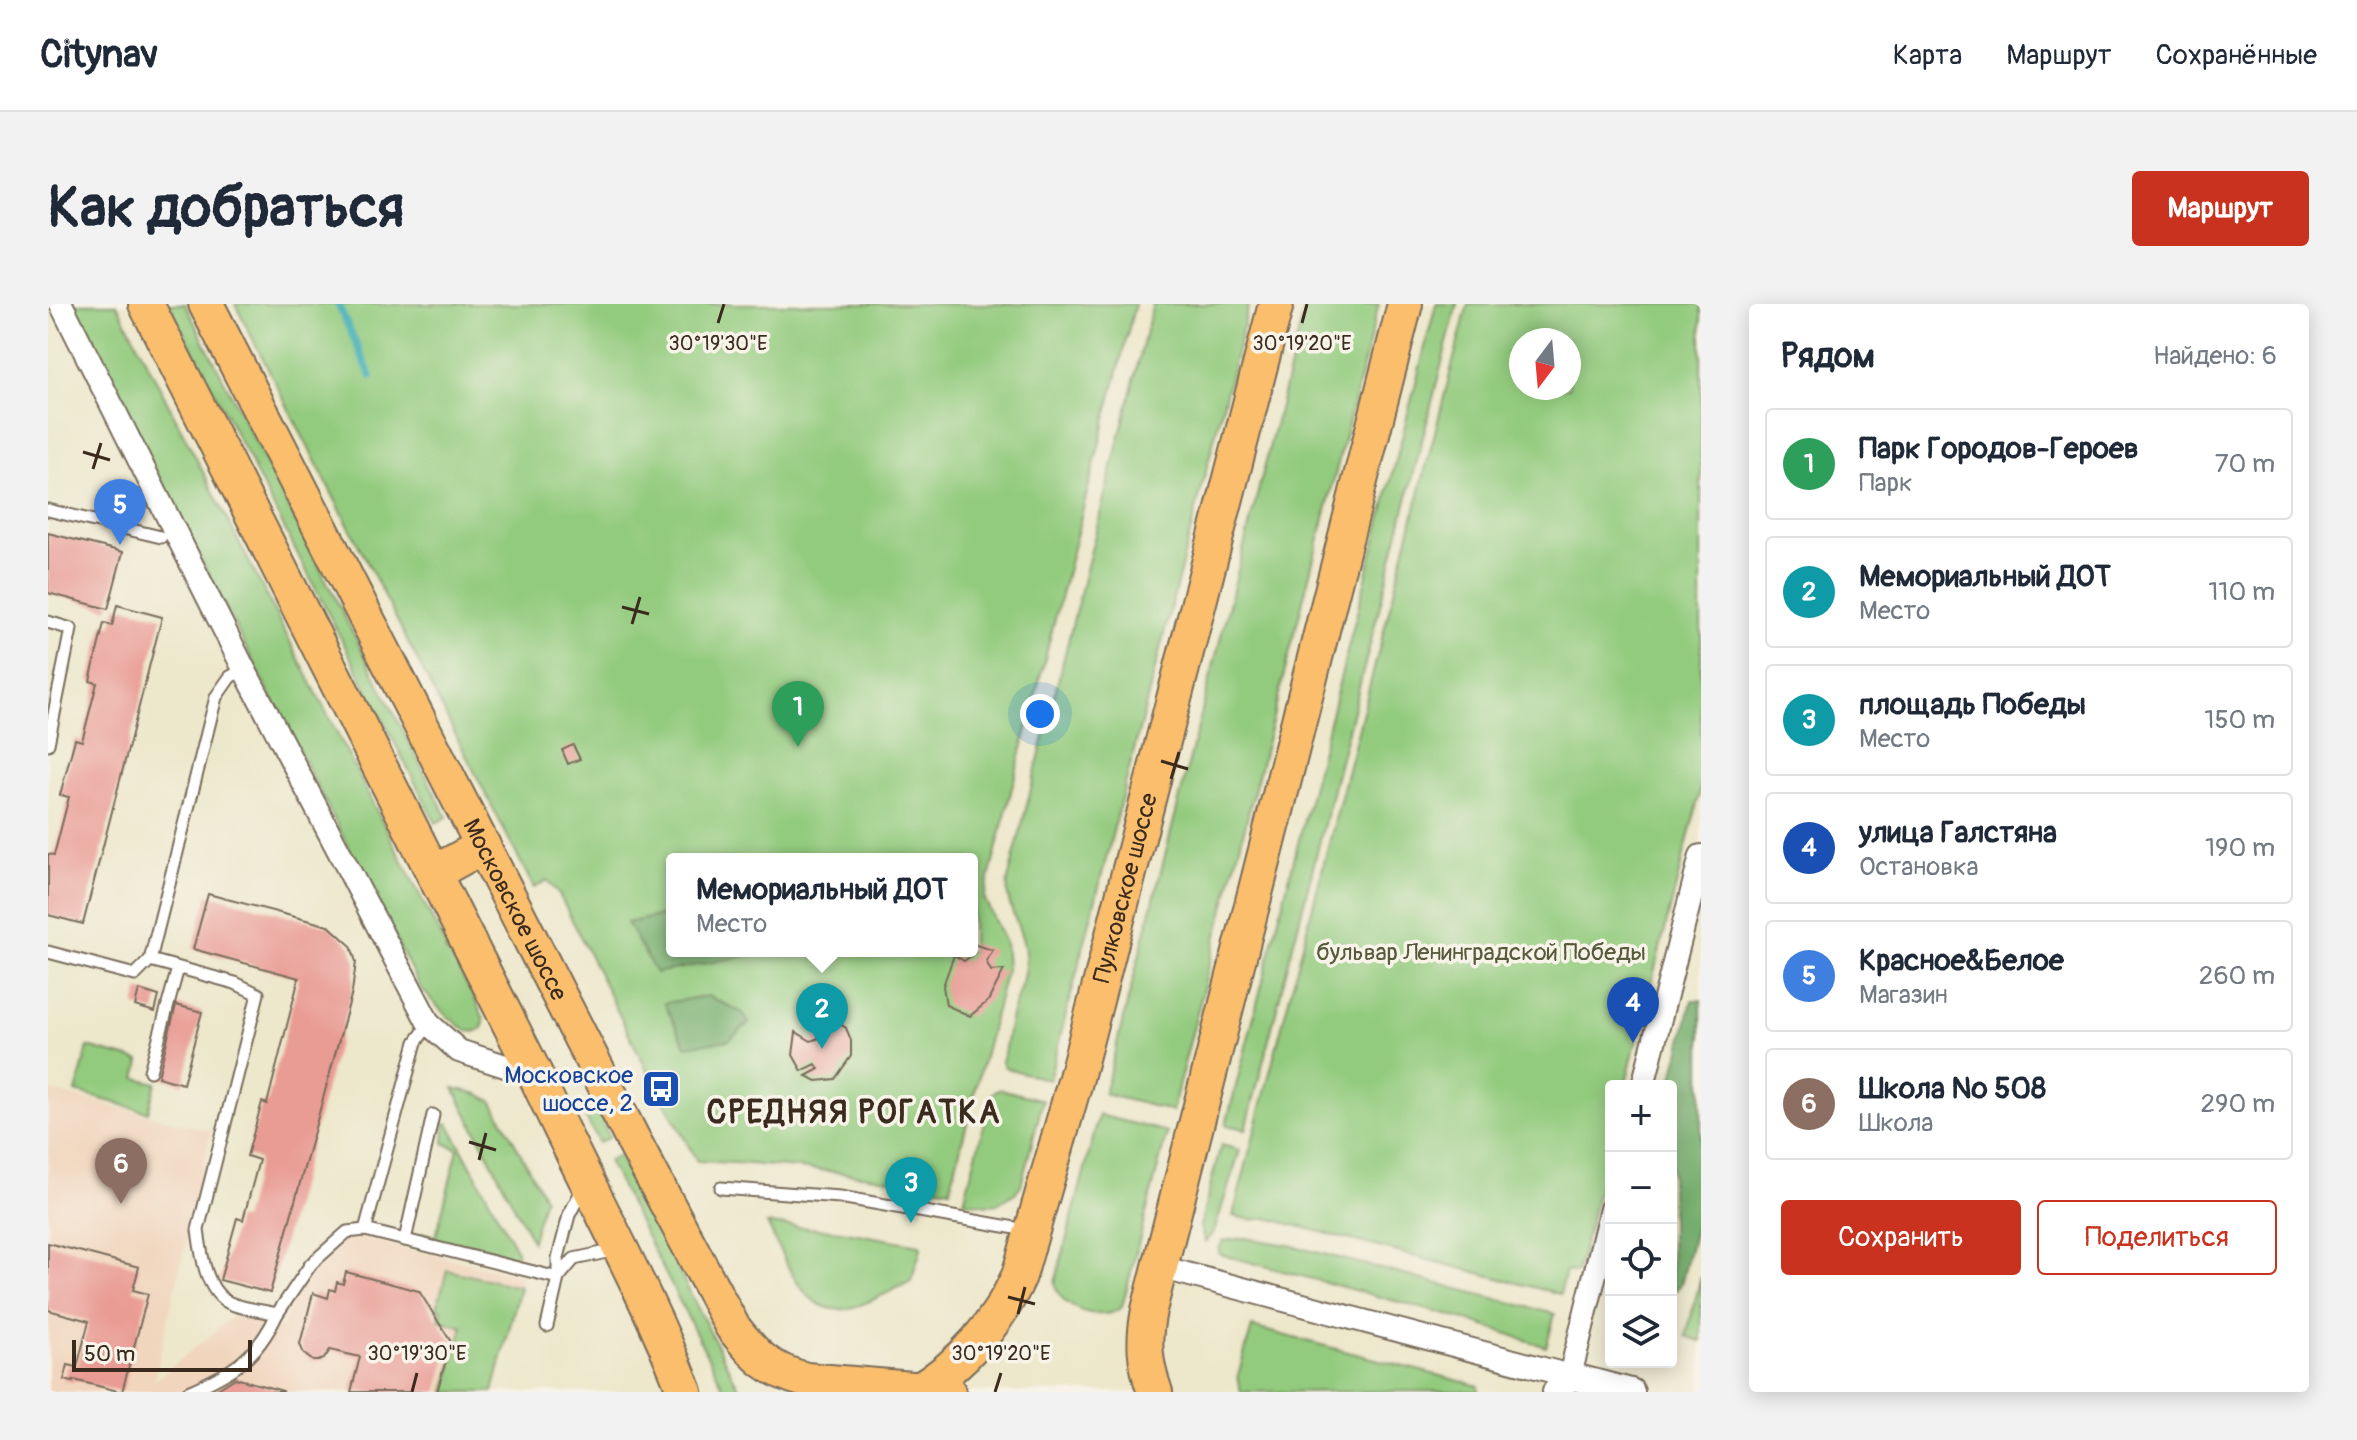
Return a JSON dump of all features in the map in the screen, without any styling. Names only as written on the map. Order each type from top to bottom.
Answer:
[{"type":"main road","points":[[146,304],[536,1076],[664,1339],[685,1392]]},
{"type":"main road","name":"Московское шоссе","points":[[206,304],[732,1326],[767,1365],[796,1377],[928,1391]]},
{"type":"main road","name":"Пулковское шоссе","points":[[928,1391],[991,1326],[1019,1276],[1074,1088],[1276,304]]},
{"type":"main road","points":[[1155,1392],[1143,1350],[1145,1332],[1405,304]]},
{"type":"main road","points":[[434,873],[483,846]]},
{"type":"street","points":[[57,308],[429,1024],[459,1051],[536,1076]]},
{"type":"street","points":[[1645,1080],[1701,856]]},
{"type":"street","points":[[1564,1387],[1607,1224]]},
{"type":"street","points":[[1160,1267],[1564,1387],[1631,1392]]},
{"type":"lane","points":[[48,510],[161,537]]},
{"type":"lane","points":[[48,622],[71,629],[48,744]]},
{"type":"lane","points":[[48,952],[135,975],[150,960],[216,697],[230,677],[244,669]]},
{"type":"lane","points":[[150,960],[235,983],[258,994],[198,1230],[212,1286],[226,1301],[277,1314]]},
{"type":"lane","points":[[150,1071],[178,968]]},
{"type":"lane","points":[[365,1230],[412,1054],[416,1042],[429,1024]]},
{"type":"lane","points":[[405,1240],[433,1115]]},
{"type":"lane","points":[[547,1326],[558,1278],[558,1258],[569,1215],[586,1182]]},
{"type":"lane","points":[[721,1188],[840,1197],[1032,1231]]},
{"type":"lane","points":[[188,1392],[212,1382],[250,1357],[311,1264],[347,1232],[365,1230],[558,1278]]},
{"type":"lane","points":[[558,1278],[574,1259],[620,1249]]},
{"type":"shaded area","points":[[48,1090],[211,1131],[154,1381],[235,1315],[282,1329],[313,1245],[358,1237],[522,1276],[493,1392],[48,1392]]},
{"type":"green space","points":[[70,304],[117,304],[447,948],[446,953],[449,952],[479,1008],[484,1021],[478,1030],[471,1031],[455,1022],[419,985]]},
{"type":"green space","points":[[169,304],[185,304],[447,817],[436,823]]},
{"type":"green space","points":[[235,304],[1135,304],[984,898],[1005,943],[1007,967],[950,1189],[824,1170],[697,1161],[647,1070],[560,896],[547,880],[534,888]]},
{"type":"green space","points":[[1153,304],[1249,304],[1049,1080],[1006,1068],[1002,1062],[1025,963],[1024,943],[1009,899],[1008,880]]},
{"type":"green space","points":[[1306,304],[1379,304],[1172,1111],[1104,1094]]},
{"type":"green space","points":[[1436,304],[1457,304],[1246,1129],[1226,1125]]},
{"type":"green space","name":"бульвар Ленинградской Победы","points":[[1468,304],[1701,304],[1701,788],[1627,1080],[1605,1080],[1605,1163],[1577,1273],[1566,1271],[1560,1294],[1267,1218],[1252,1220],[1233,1216]]},
{"type":"green space","points":[[666,914],[666,957],[740,957],[656,973],[627,923]]},
{"type":"green space","points":[[708,996],[743,1013],[749,1023],[729,1040],[686,1046],[664,1003]]},
{"type":"green space","points":[[1692,1000],[1701,1000],[1701,1206],[1681,1284],[1677,1289],[1677,1080],[1672,1080]]},
{"type":"green space","points":[[88,1047],[140,1061],[136,1078],[156,1083],[148,1112],[76,1092]]},
{"type":"green space","points":[[454,1088],[479,1094],[493,1102],[544,1197],[532,1241]]},
{"type":"green space","points":[[1000,1089],[1043,1100],[1021,1185],[1015,1193],[997,1204],[964,1201],[992,1094]]},
{"type":"green space","points":[[588,1101],[594,1105],[610,1137],[599,1143],[582,1110],[583,1104]]},
{"type":"green space","points":[[1099,1115],[1167,1132],[1122,1307],[1114,1312],[1093,1314],[1064,1300],[1055,1283]]},
{"type":"green space","points":[[448,1123],[517,1251],[515,1257],[421,1237],[423,1233],[436,1236],[458,1149],[444,1143],[445,1124]]},
{"type":"green space","points":[[1221,1145],[1240,1150],[1214,1232],[1205,1242],[1200,1226]]},
{"type":"green space","points":[[619,1155],[741,1392],[726,1392],[608,1161]]},
{"type":"green space","points":[[767,1224],[841,1231],[920,1245],[921,1249],[911,1281],[861,1305],[837,1309],[822,1306],[799,1285]]},
{"type":"green space","points":[[1244,1238],[1289,1245],[1555,1314],[1546,1347],[1470,1321],[1219,1254],[1223,1241]]},
{"type":"green space","points":[[447,1270],[520,1287],[493,1392],[445,1392],[463,1327],[439,1320],[442,1309],[437,1308]]},
{"type":"green space","points":[[1701,1277],[1701,1341],[1686,1336]]},
{"type":"green space","points":[[1252,1327],[1479,1386],[1479,1391],[1241,1392],[1238,1375]]},
{"type":"building","points":[[48,533],[123,552],[108,609],[48,593]]},
{"type":"building","points":[[117,605],[162,617],[83,924],[48,915],[48,854],[54,855],[69,797],[60,795],[75,739],[82,741],[97,683],[90,681],[104,623],[112,626]]},
{"type":"building","points":[[573,745],[580,759],[568,764],[562,750]]},
{"type":"building","points":[[208,894],[329,926],[351,946],[356,962],[352,992],[270,1293],[220,1280],[237,1218],[243,1220],[259,1160],[247,1156],[262,1102],[267,1104],[299,978],[193,949]]},
{"type":"building","points":[[978,946],[993,950],[986,961],[991,971],[1004,970],[988,1001],[970,1016],[946,1005],[943,986],[953,957],[964,961],[978,957]]},
{"type":"building","points":[[139,990],[159,996],[155,1012],[135,1006]]},
{"type":"building","points":[[176,1005],[202,1012],[183,1084],[158,1077]]},
{"type":"building","points":[[817,1020],[834,1020],[846,1028],[851,1040],[851,1056],[835,1079],[817,1081],[806,1076],[819,1069],[816,1064],[802,1071],[793,1055],[796,1032],[811,1041],[819,1038]]},
{"type":"building","points":[[48,1243],[139,1267],[133,1290],[148,1294],[122,1392],[64,1380],[68,1365],[77,1367],[89,1321],[48,1310]]},
{"type":"building","points":[[346,1272],[419,1291],[451,1342],[437,1392],[351,1392],[360,1357],[330,1350],[324,1359],[313,1361],[304,1354],[300,1344],[313,1293],[328,1298],[330,1289],[335,1291],[337,1282],[343,1284]]},
{"type":"building","points":[[235,1378],[283,1391],[283,1392],[213,1392]]},
{"type":"waterway","points":[[338,304],[371,376]]},
{"type":"place","name":"Красное&Белое","points":[[120,545]]},
{"type":"place","name":"Парк Городов-Героев","points":[[798,747]]},
{"type":"place","name":"улица Галстяна","points":[[1633,1043]]},
{"type":"place","name":"Мемориальный ДОТ","points":[[822,1049]]},
{"type":"place","name":"Московское шоссе, 2","points":[[661,1089]]},
{"type":"place","name":"Школа № 508","points":[[121,1204]]},
{"type":"place","name":"площадь Победы","points":[[911,1223]]},
{"type":"district","name":"СРЕДНЯЯ РОГАТКА","points":[[854,1112]]}]
